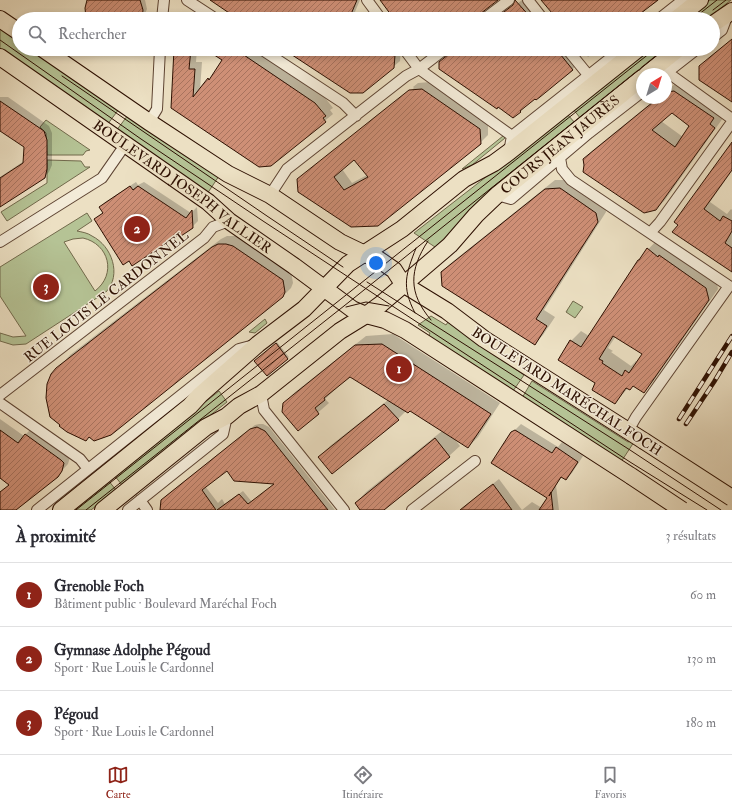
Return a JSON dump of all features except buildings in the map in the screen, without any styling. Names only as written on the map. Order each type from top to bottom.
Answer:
[{"type":"main road","points":[[685,12],[700,0]]},
{"type":"main road","points":[[720,19],[730,12]]},
{"type":"main road","points":[[0,19],[12,27]]},
{"type":"main road","points":[[53,56],[228,174],[270,195],[340,242],[378,259],[394,270],[403,284]]},
{"type":"main road","name":"COURS JEAN JAURÈS","points":[[61,510],[190,406],[200,395],[258,344],[304,309],[348,264],[402,229],[464,179],[494,163],[509,152],[629,56]]},
{"type":"main road","points":[[654,68],[669,56]]},
{"type":"main road","name":"BOULEVARD JOSEPH VALLIER","points":[[0,57],[208,202],[229,221],[352,309],[366,315]]},
{"type":"main road","name":"COURS JEAN JAURÈS","points":[[103,510],[206,428],[227,416],[239,406],[261,394],[340,331],[366,315],[450,245],[476,215],[497,195],[636,83]]},
{"type":"main road","name":"BOULEVARD MARÉCHAL FOCH","points":[[403,284],[447,311],[484,339],[732,498]]},
{"type":"main road","points":[[366,315],[385,320],[405,330],[682,510]]},
{"type":"street","points":[[163,12],[164,0]]},
{"type":"street","points":[[187,0],[205,12]]},
{"type":"street","points":[[367,0],[376,12]]},
{"type":"street","points":[[493,12],[509,0]]},
{"type":"street","points":[[528,0],[537,12]]},
{"type":"street","points":[[668,12],[683,0]]},
{"type":"street","points":[[720,32],[730,12]]},
{"type":"street","points":[[149,122],[157,109],[160,56]]},
{"type":"street","points":[[272,56],[343,103],[356,116]]},
{"type":"street","points":[[409,56],[419,69],[512,136],[613,56]]},
{"type":"street","points":[[270,195],[287,169],[406,76],[419,69],[436,56]]},
{"type":"street","points":[[573,56],[589,76]]},
{"type":"street","points":[[672,68],[688,56]]},
{"type":"street","points":[[650,233],[660,222],[732,120],[672,77]]},
{"type":"street","name":"COURS JEAN JAURÈS","points":[[497,195],[511,199],[636,97]]},
{"type":"street","name":"COURS JEAN JAURÈS","points":[[509,152],[512,136]]},
{"type":"street","points":[[0,242],[102,178],[125,145]]},
{"type":"street","points":[[560,158],[562,169],[571,180],[730,286],[636,417],[628,431]]},
{"type":"street","name":"RUE LOUIS LE CARDONNEL","points":[[0,395],[204,238],[213,227],[229,221]]},
{"type":"street","points":[[37,510],[239,349],[258,344]]},
{"type":"street","points":[[261,394],[264,410],[344,510]]},
{"type":"street","points":[[0,403],[80,460],[88,469]]},
{"type":"street","points":[[128,510],[223,434],[227,416]]},
{"type":"street","points":[[412,510],[475,461]]},
{"type":"street","points":[[140,500],[147,510]]},
{"type":"green space","points":[[710,0],[731,0],[716,12],[695,12]]},
{"type":"green space","points":[[0,25],[12,34],[12,56],[44,56],[119,109],[107,125],[0,50]]},
{"type":"green space","points":[[639,56],[661,56],[646,68],[636,68],[636,76],[581,119],[573,109]]},
{"type":"green space","points":[[567,114],[576,124],[474,205],[446,237],[435,247],[414,233]]},
{"type":"green space","points":[[128,115],[219,176],[207,194],[116,131]]},
{"type":"green space","points":[[46,120],[90,150],[86,151],[83,155],[47,155],[46,133],[40,127]]},
{"type":"green space","points":[[503,136],[505,138],[472,165],[462,169]]},
{"type":"green space","points":[[47,160],[81,161],[85,167],[90,167],[7,221],[1,212],[47,183]]},
{"type":"green space","points":[[87,213],[92,221],[77,231],[90,235],[105,247],[114,269],[111,285],[106,292],[26,344],[13,345],[0,341],[0,333],[13,337],[26,336],[0,296],[0,267]],"holes":[[[83,238],[92,241],[99,246],[104,253],[108,268],[102,284],[95,291],[64,242]]]},
{"type":"green space","points":[[573,301],[583,307],[575,318],[566,312]]},
{"type":"green space","points":[[431,316],[446,325],[448,322],[524,375],[513,391],[428,337],[430,333],[418,325]]},
{"type":"green space","points":[[265,319],[267,323],[255,333],[249,332]]},
{"type":"green space","points":[[532,381],[628,442],[634,442],[621,462],[522,398]]},
{"type":"green space","points":[[219,391],[227,402],[122,485],[114,475]]},
{"type":"green space","points":[[108,480],[116,490],[91,510],[71,510]]},
{"type":"tram line","points":[[702,12],[717,0]]},
{"type":"tram line","points":[[713,10],[726,0]]},
{"type":"tram line","points":[[0,40],[12,48]]},
{"type":"tram line","points":[[23,56],[141,139],[263,221],[630,462],[707,510]]},
{"type":"tram line","points":[[76,510],[646,56]]},
{"type":"tram line","points":[[86,510],[656,56]]},
{"type":"tram line","points":[[62,76],[343,267]]},
{"type":"tram line","points":[[428,241],[417,262],[414,281],[418,300],[423,310],[431,320]]},
{"type":"tram line","points":[[415,313],[408,295],[406,280],[416,248]]},
{"type":"tram line","points":[[367,282],[721,510]]},
{"type":"tram line","points":[[346,307],[366,302],[389,306]]},
{"type":"railway","points":[[679,419],[732,336]]},
{"type":"railway","points":[[686,424],[732,352]]},
{"type":"place","name":"Gymnase Adolphe Pégoud","points":[[137,229]]},
{"type":"place","name":"Pégoud","points":[[46,287]]},
{"type":"place","name":"Grenoble Foch","points":[[399,369]]}]
